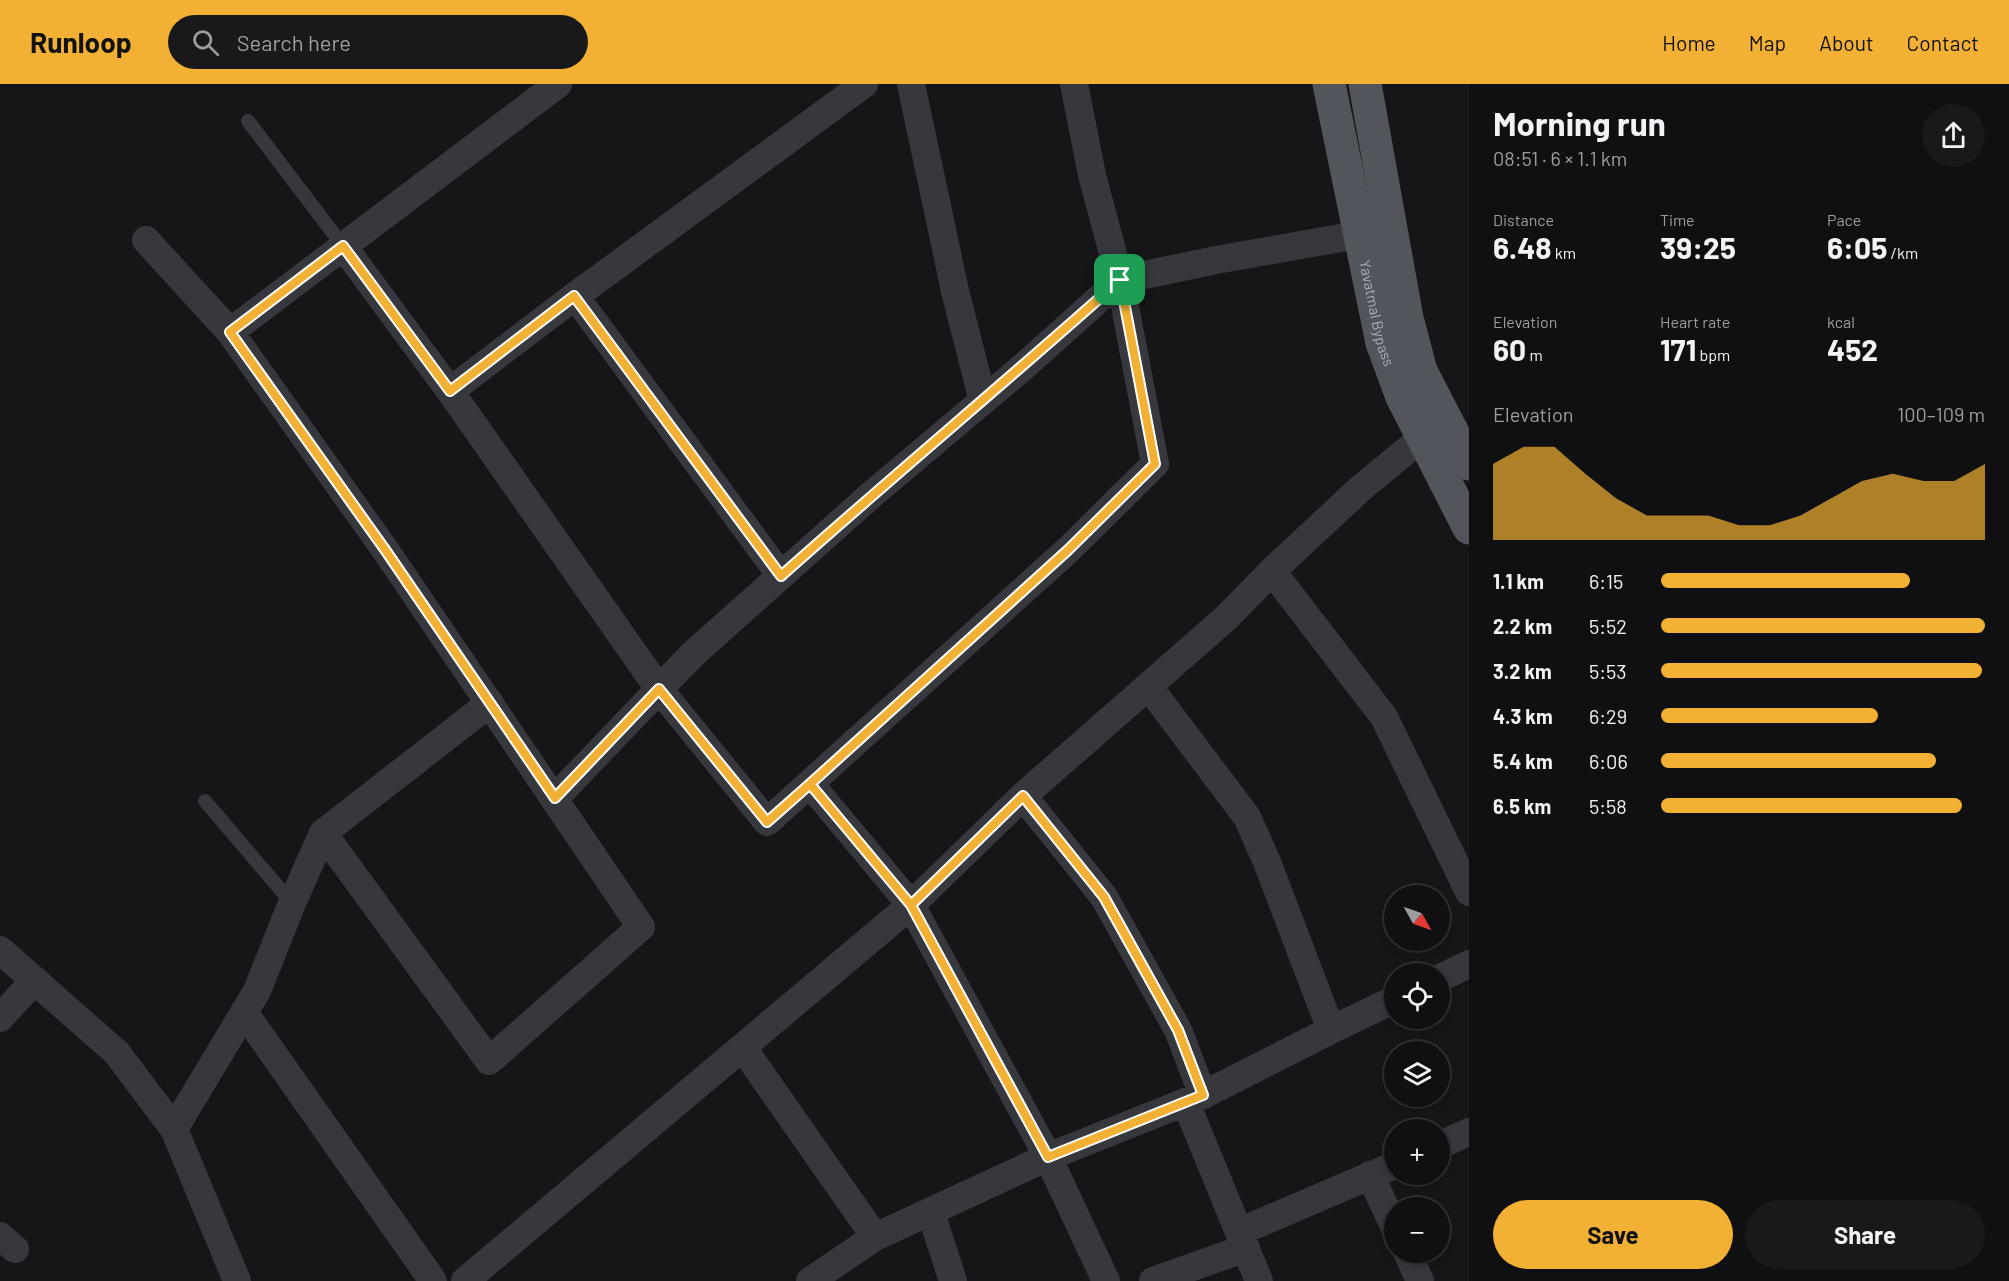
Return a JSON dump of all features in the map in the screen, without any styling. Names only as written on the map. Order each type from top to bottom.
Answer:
[{"type":"main road","name":"Yavatmal Bypass","points":[[1329,84],[1375,232]]},
{"type":"main road","name":"Yavatmal Bypass","points":[[1365,84],[1382,343],[1402,397],[1469,464]]},
{"type":"main road","name":"Yavatmal Bypass","points":[[1435,430],[1468,522]]},
{"type":"street","points":[[230,332],[558,84]]},
{"type":"street","points":[[450,391],[574,296],[864,84]]},
{"type":"street","points":[[911,84],[955,291],[983,401]]},
{"type":"street","points":[[343,246],[450,391],[659,689],[767,822],[1068,550],[1155,464],[1120,280],[1092,175],[1074,84]]},
{"type":"street","points":[[555,798],[692,656],[870,496],[983,401],[1120,280],[1216,260],[1375,232]]},
{"type":"street","points":[[147,240],[230,332],[386,551],[641,927],[489,1061],[323,833]]},
{"type":"street","points":[[574,296],[781,576]]},
{"type":"street","points":[[465,1281],[911,905],[1023,796],[1226,618],[1272,571],[1361,488],[1435,430]]},
{"type":"street","points":[[1272,571],[1384,717],[1469,892]]},
{"type":"street","points":[[1149,687],[1247,818],[1268,862],[1331,1030]]},
{"type":"street","points":[[174,1128],[257,991],[323,833],[490,703]]},
{"type":"street","points":[[810,784],[911,905],[1048,1157],[1106,1281]]},
{"type":"street","points":[[1023,796],[1104,897],[1178,1030],[1195,1099],[1242,1240],[1259,1281]]},
{"type":"street","points":[[0,950],[117,1053],[174,1128],[237,1281]]},
{"type":"street","points":[[1450,974],[1468,968]]},
{"type":"street","points":[[0,1018],[35,980]]},
{"type":"street","points":[[810,1281],[875,1237],[1048,1157],[1195,1099],[1384,1004]]},
{"type":"street","points":[[244,1012],[433,1281]]},
{"type":"street","points":[[743,1048],[875,1237]]},
{"type":"street","points":[[1450,1141],[1469,1132]]},
{"type":"street","points":[[1153,1281],[1242,1240],[1382,1170],[1388,1197]]},
{"type":"street","points":[[931,1213],[953,1281]]},
{"type":"street","points":[[1412,1263],[1420,1281]]},
{"type":"lane","points":[[248,121],[343,246]]},
{"type":"lane","points":[[205,801],[292,903]]},
{"type":"route","points":[[1120,280],[781,576],[574,296],[450,391],[343,246],[230,332],[386,551],[555,798],[659,689],[767,822],[810,784],[911,905],[1048,1157],[1203,1095],[1178,1030],[1104,897],[1023,796],[911,905],[861,844],[810,784],[1068,550],[1155,464],[1120,280]]}]
